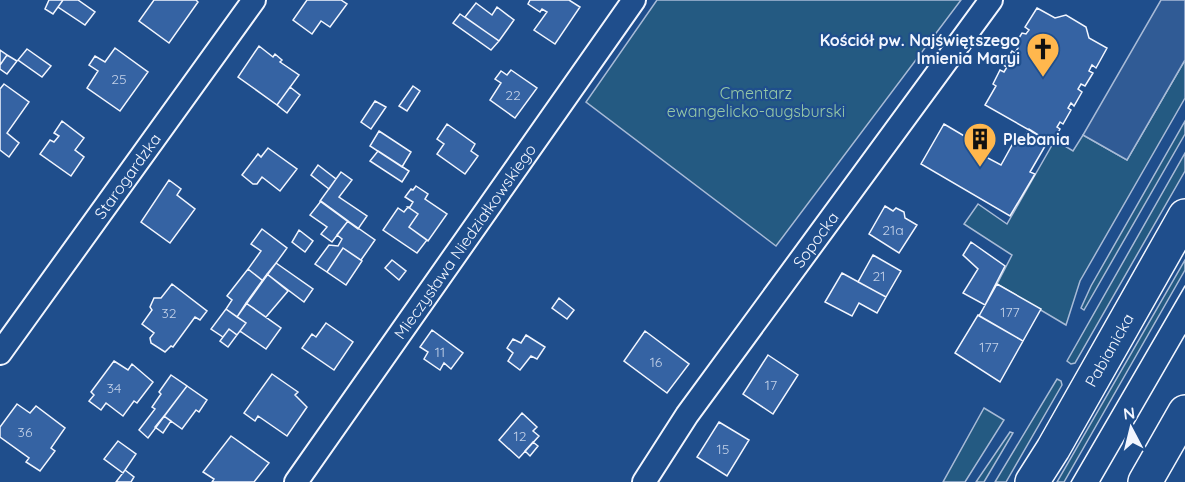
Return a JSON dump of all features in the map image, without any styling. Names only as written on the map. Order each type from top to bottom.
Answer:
[{"type":"main road","name":"Pabianicka","points":[[1032,482],[1185,216]]},
{"type":"main road","points":[[1144,482],[1185,412]]},
{"type":"street","name":"Starogardzka","points":[[0,353],[255,0]]},
{"type":"street","name":"Mieczysława Niedziałkowskiego","points":[[296,482],[634,0]]},
{"type":"street","name":"Sopocka","points":[[644,482],[687,415],[991,0]]},
{"type":"green space","name":"Cmentarz ewangelicko-augsburski","points":[[657,0],[961,0],[776,246],[586,102]]},
{"type":"green space","points":[[1185,60],[1185,98],[1080,281],[1066,325],[997,284],[1012,255],[964,224],[978,204],[1007,224],[1055,140],[1073,151],[1083,135],[1127,160]]},
{"type":"green space","points":[[1185,121],[1185,134],[1084,310],[1081,308],[1091,286]]},
{"type":"green space","points":[[1185,153],[1185,171],[1075,363],[1071,364],[1067,361]]},
{"type":"green space","points":[[1185,260],[1185,270],[1064,482],[1057,482]]},
{"type":"green space","points":[[1057,379],[1062,385],[1006,482],[995,482]]},
{"type":"green space","points":[[984,408],[1004,420],[965,482],[943,482]]},
{"type":"green space","points":[[1010,432],[1013,433],[984,482],[976,482]]},
{"type":"shaded area","points":[[1161,0],[1185,0],[1185,60],[1127,160],[1083,135]]},
{"type":"building","points":[[49,0],[63,0],[53,14],[45,9]]},
{"type":"building","points":[[63,0],[78,0],[95,12],[85,25],[58,7]]},
{"type":"building","points":[[154,0],[196,0],[198,2],[169,43],[139,21]]},
{"type":"building","points":[[307,0],[341,0],[347,4],[330,27],[321,21],[312,34],[293,20]]},
{"type":"building","points":[[530,0],[569,0],[580,7],[555,44],[534,30],[547,12],[542,9],[540,12],[528,4]]},
{"type":"building","points":[[476,3],[492,15],[497,7],[514,20],[499,41],[465,17]]},
{"type":"building","name":"Kościół pw. Najświętszego Imienia Maryi","points":[[1037,8],[1055,18],[1066,15],[1086,27],[1089,38],[1107,48],[1096,68],[1092,65],[1089,71],[1093,73],[1085,86],[1081,84],[1078,89],[1082,92],[1074,106],[1071,103],[1068,108],[1071,110],[1063,124],[1060,122],[1057,127],[1060,129],[1052,143],[985,105],[996,86],[993,84],[1000,70],[1004,72],[1007,67],[1003,65],[1012,51],[1015,53],[1018,48],[1014,46],[1022,33],[1026,34],[1029,30],[1025,27]]},
{"type":"building","points":[[460,14],[499,41],[491,50],[453,23]]},
{"type":"building","points":[[259,46],[273,57],[275,54],[282,60],[280,62],[299,75],[277,105],[238,77]]},
{"type":"building","points":[[115,48],[148,72],[120,111],[87,88],[98,71],[89,65],[95,56],[105,62]]},
{"type":"building","points":[[27,49],[51,66],[42,77],[18,60]]},
{"type":"building","points":[[0,50],[7,55],[0,65]]},
{"type":"building","points":[[7,55],[17,61],[7,74],[0,69],[0,65]]},
{"type":"building","points":[[511,70],[537,88],[515,118],[490,100],[501,83],[495,79],[501,71],[507,75]]},
{"type":"building","points":[[4,84],[29,102],[7,133],[19,143],[9,157],[0,150],[0,89]]},
{"type":"building","points":[[413,86],[420,91],[407,111],[399,106]]},
{"type":"building","points":[[290,87],[300,95],[287,113],[277,105]]},
{"type":"building","points":[[375,101],[386,107],[371,129],[361,122]]},
{"type":"building","points":[[62,121],[84,138],[75,150],[84,157],[71,176],[40,154],[50,140],[54,142],[59,136],[54,133]]},
{"type":"building","points":[[447,124],[475,144],[471,151],[478,156],[465,174],[437,154],[444,144],[437,139]]},
{"type":"building","name":"Plebania","points":[[944,124],[988,150],[984,156],[1001,165],[1016,138],[1022,141],[1029,129],[1048,141],[1030,172],[1035,174],[1010,216],[921,164]]},
{"type":"building","points":[[379,131],[411,152],[402,167],[370,146]]},
{"type":"building","points":[[268,148],[297,169],[280,191],[262,177],[257,184],[253,184],[242,175],[258,154],[261,157]]},
{"type":"building","points":[[378,151],[409,171],[402,182],[370,161]]},
{"type":"building","points":[[318,165],[336,179],[329,189],[311,175]]},
{"type":"building","points":[[341,172],[352,180],[339,197],[367,216],[358,229],[320,201]]},
{"type":"building","points":[[169,180],[181,189],[177,195],[195,209],[170,243],[141,222]]},
{"type":"building","points":[[416,186],[428,194],[425,199],[447,214],[428,241],[409,227],[418,214],[408,207],[413,202],[405,197]]},
{"type":"building","points":[[321,201],[348,221],[332,242],[321,234],[327,227],[310,215]]},
{"type":"building","points":[[885,206],[893,211],[896,208],[904,212],[905,218],[917,225],[899,253],[869,234]]},
{"type":"building","points":[[408,207],[418,214],[409,227],[427,240],[417,253],[383,230],[398,208],[404,212]]},
{"type":"building","points":[[348,221],[375,240],[361,260],[343,248],[327,272],[315,264],[329,245],[338,246],[342,239],[337,235]]},
{"type":"building","points":[[262,229],[287,248],[263,281],[248,269],[261,251],[251,244]]},
{"type":"building","points":[[299,230],[313,241],[305,252],[292,242]]},
{"type":"building","points":[[971,242],[1005,266],[985,305],[963,293],[978,269],[963,255]]},
{"type":"building","points":[[343,248],[362,261],[346,285],[327,272]]},
{"type":"building","points":[[873,255],[901,271],[886,297],[858,282]]},
{"type":"building","points":[[392,260],[406,271],[399,280],[385,268]]},
{"type":"building","points":[[276,263],[313,289],[304,302],[267,274]]},
{"type":"building","points":[[248,269],[263,281],[237,317],[226,309],[232,300],[227,296]]},
{"type":"building","points":[[842,273],[886,297],[877,313],[859,303],[852,316],[825,302]]},
{"type":"building","points":[[267,274],[288,291],[266,317],[246,303]]},
{"type":"building","points":[[172,284],[207,311],[200,320],[195,317],[173,347],[171,346],[165,352],[151,343],[150,338],[154,333],[142,324],[152,310],[150,307],[154,298],[161,298]]},
{"type":"building","points":[[997,284],[1041,309],[1023,341],[979,316]]},
{"type":"building","points":[[559,298],[574,310],[567,319],[552,308]]},
{"type":"building","points":[[246,303],[281,328],[266,349],[240,331],[246,323],[237,317]]},
{"type":"building","points":[[226,309],[246,323],[237,335],[229,329],[223,337],[211,329]]},
{"type":"building","points":[[978,315],[1023,341],[1000,382],[955,353]]},
{"type":"building","points":[[326,323],[353,342],[334,370],[302,348],[312,334],[316,337]]},
{"type":"building","points":[[229,329],[237,335],[228,347],[220,341]]},
{"type":"building","points":[[432,330],[463,353],[451,369],[444,363],[440,370],[424,359],[428,352],[420,347]]},
{"type":"building","points":[[645,331],[689,364],[667,393],[624,361]]},
{"type":"building","points":[[526,335],[545,347],[537,359],[531,356],[520,370],[508,361],[513,353],[507,348],[513,339],[521,343]]},
{"type":"building","points":[[768,355],[798,375],[773,414],[743,394]]},
{"type":"building","points":[[114,361],[128,370],[132,364],[153,382],[137,403],[134,401],[123,416],[106,403],[101,410],[89,401],[94,395],[91,392]]},
{"type":"building","points":[[272,374],[298,392],[295,395],[307,407],[287,436],[258,416],[255,421],[244,413]]},
{"type":"building","points":[[171,375],[187,386],[148,438],[139,430],[155,409],[152,407],[161,394],[159,392]]},
{"type":"building","points":[[187,386],[207,400],[199,412],[196,410],[182,429],[164,416]]},
{"type":"building","points":[[17,404],[30,413],[36,406],[65,428],[51,448],[55,451],[40,471],[26,462],[29,458],[0,437],[0,427]]},
{"type":"building","points":[[522,413],[537,427],[533,431],[539,436],[519,458],[499,440]]},
{"type":"building","points":[[164,416],[171,421],[163,433],[155,427]]},
{"type":"building","points":[[719,422],[749,440],[727,476],[697,457]]},
{"type":"building","points":[[231,436],[269,463],[254,482],[212,482],[214,479],[203,472]]},
{"type":"building","points":[[118,441],[136,454],[123,473],[104,459]]},
{"type":"building","points":[[533,442],[538,446],[530,456],[525,451]]},
{"type":"building","points":[[125,470],[134,477],[131,482],[116,482]]},
{"type":"tram line","points":[[1071,482],[1185,286]]},
{"type":"tram line","points":[[1100,482],[1185,335]]},
{"type":"place","name":"Kościół pw. Najświętszego Imienia Maryi","points":[[1043,78]]},
{"type":"place","name":"Plebania","points":[[980,168]]}]
